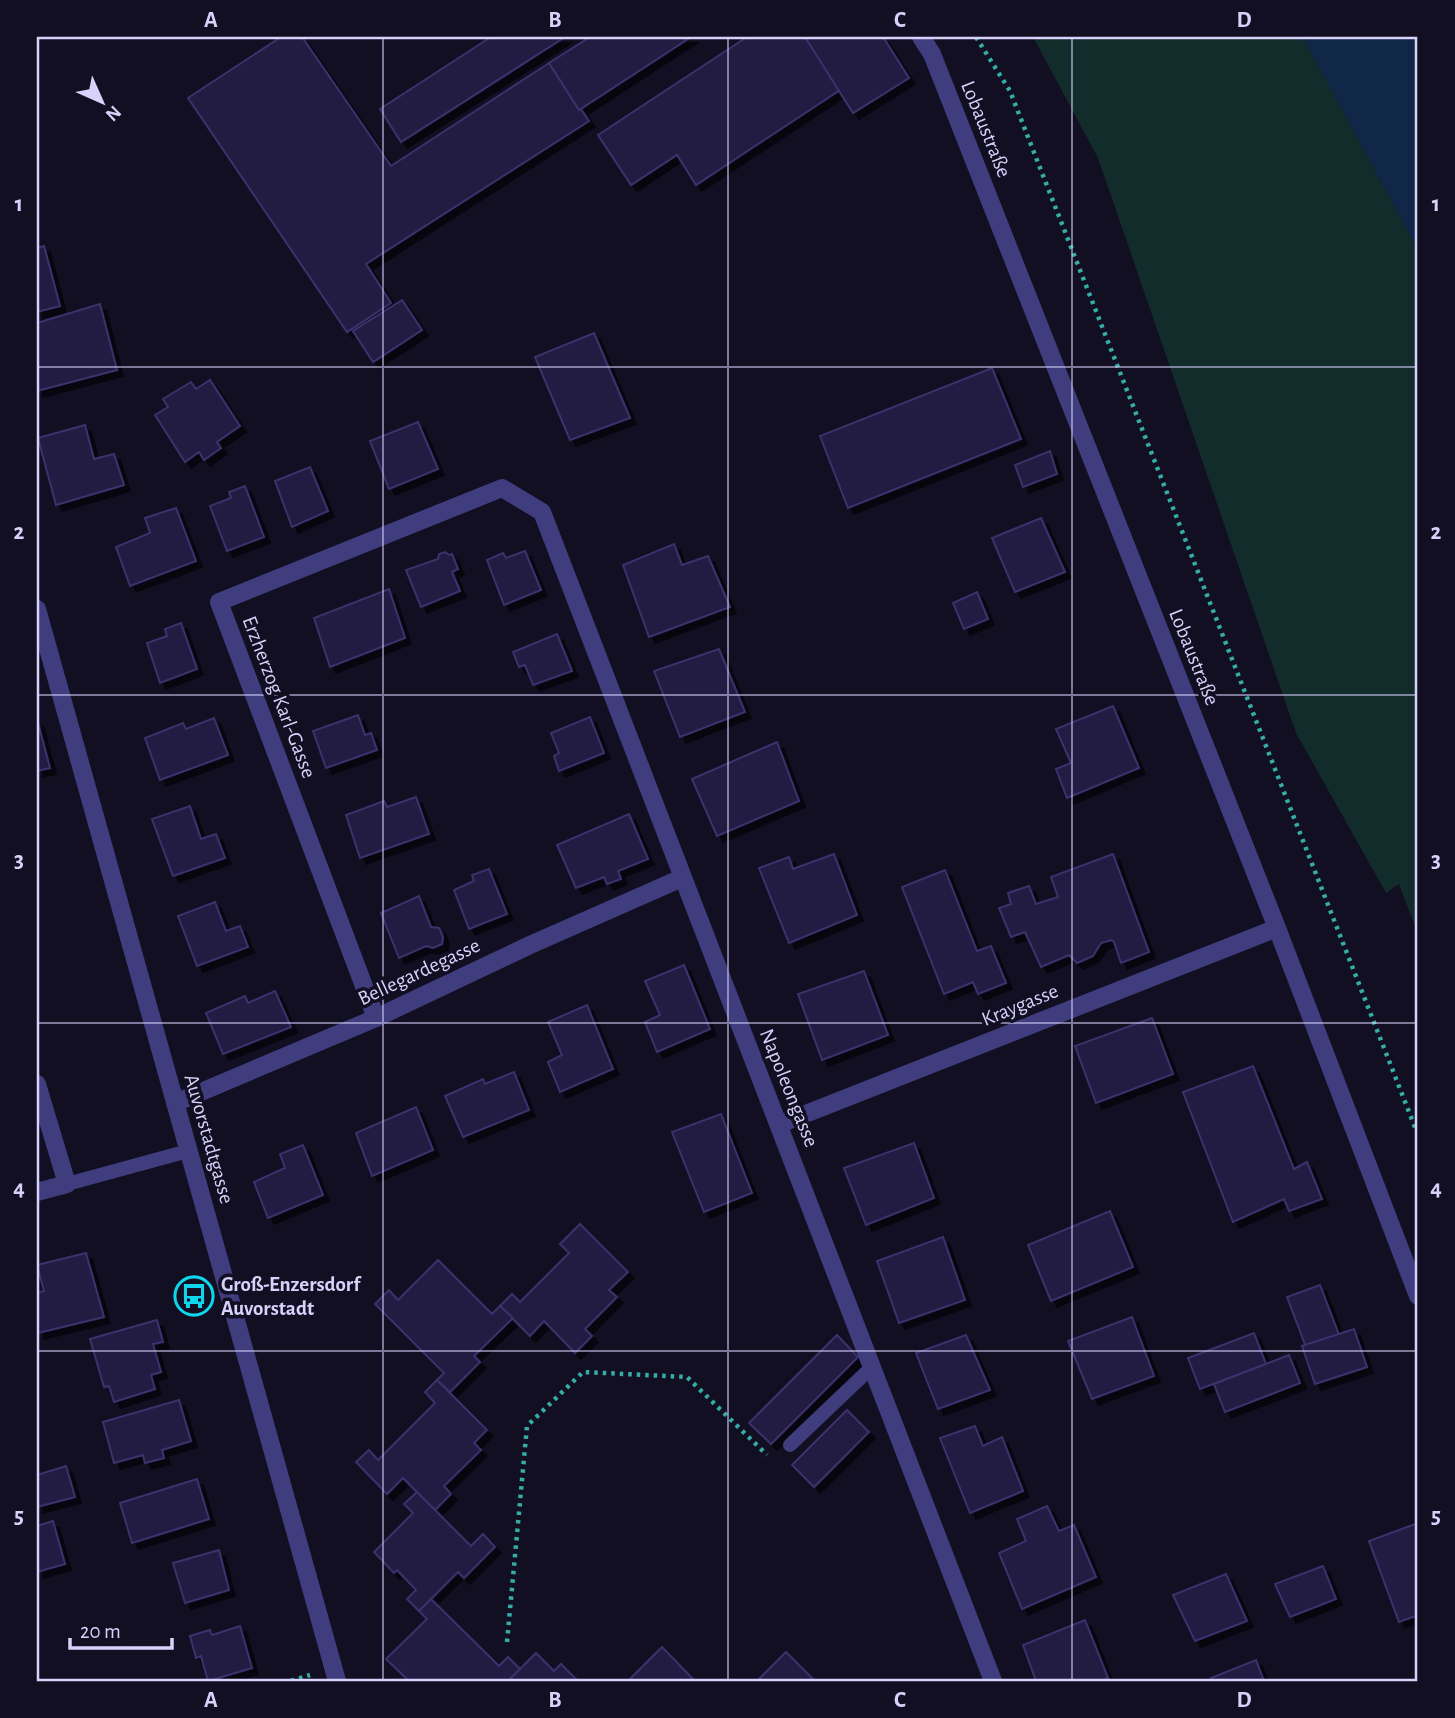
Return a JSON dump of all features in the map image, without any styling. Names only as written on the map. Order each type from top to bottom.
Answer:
[{"type":"street","name":"Lobaustraße","points":[[921,37],[932,54],[1277,928],[1418,1296]]},
{"type":"street","name":"Erzherzog Karl-Gasse","points":[[376,1018],[219,602],[502,488],[542,512]]},
{"type":"street","name":"Napoleongasse","points":[[542,512],[993,1681]]},
{"type":"street","name":"Auvorstadtgasse","points":[[37,609],[337,1681]]},
{"type":"street","name":"Bellegardegasse","points":[[175,1103],[376,1018],[530,945],[682,878]]},
{"type":"street","name":"Kraygasse","points":[[780,1124],[1277,928]]},
{"type":"street","points":[[37,1084],[67,1184],[37,1192]]},
{"type":"lane","points":[[67,1184],[188,1151]]},
{"type":"lane","points":[[790,1445],[873,1366]]},
{"type":"path","points":[[976,37],[1010,91],[1418,1135]]},
{"type":"path","points":[[508,1642],[527,1426],[583,1372],[687,1377],[774,1462],[790,1445]]},
{"type":"green space","points":[[1033,37],[1303,37],[1418,250],[1418,934],[1399,884],[1386,893],[1296,733],[1098,158]]},
{"type":"water","points":[[1303,37],[1418,37],[1418,250]]},
{"type":"building","points":[[281,37],[302,37],[391,166],[549,63],[589,121],[366,264],[391,303],[347,332],[188,98]]},
{"type":"building","points":[[491,37],[565,37],[401,142],[380,109]]},
{"type":"building","points":[[590,37],[691,37],[579,110],[549,63]]},
{"type":"building","points":[[747,37],[805,37],[840,90],[696,185],[677,155],[631,185],[598,135]]},
{"type":"building","points":[[805,37],[883,37],[909,78],[853,113]]},
{"type":"building","points":[[44,246],[60,306],[37,312],[37,248]]},
{"type":"building","points":[[402,300],[422,330],[373,362],[353,331]]},
{"type":"building","points":[[100,304],[117,370],[37,391],[37,323]]},
{"type":"building","points":[[594,333],[630,418],[570,440],[535,357]]},
{"type":"building","points":[[992,368],[1021,439],[848,508],[820,436]]},
{"type":"building","points":[[210,380],[240,426],[217,442],[221,448],[204,460],[199,452],[185,462],[155,415],[168,407],[163,399],[191,382],[196,389]]},
{"type":"building","points":[[418,422],[438,469],[389,489],[370,441]]},
{"type":"building","points":[[85,425],[94,459],[114,454],[124,485],[56,505],[38,438]]},
{"type":"building","points":[[1050,451],[1057,474],[1023,487],[1015,465]]},
{"type":"building","points":[[310,467],[328,511],[292,527],[275,481]]},
{"type":"building","points":[[245,486],[264,537],[227,551],[210,506],[231,498],[229,492]]},
{"type":"building","points":[[176,508],[196,561],[130,586],[116,547],[150,533],[145,518]]},
{"type":"building","points":[[1041,518],[1065,572],[1015,592],[992,538]]},
{"type":"building","points":[[674,544],[682,565],[708,556],[730,607],[649,637],[623,565]]},
{"type":"building","points":[[525,551],[541,590],[504,605],[487,560],[503,553],[506,558]]},
{"type":"building","points":[[439,554],[452,554],[458,569],[452,572],[460,591],[421,607],[406,570],[438,559]]},
{"type":"building","points":[[389,589],[405,638],[330,667],[314,618]]},
{"type":"building","points":[[977,592],[988,619],[964,629],[953,603]]},
{"type":"building","points":[[181,623],[197,669],[160,683],[147,643],[167,636],[165,629]]},
{"type":"building","points":[[557,634],[572,671],[533,685],[525,665],[519,667],[513,652]]},
{"type":"building","points":[[719,649],[745,712],[680,737],[654,671]]},
{"type":"building","points":[[1113,706],[1139,768],[1067,798],[1056,769],[1071,763],[1056,729]]},
{"type":"building","points":[[358,715],[365,735],[371,733],[377,750],[326,768],[313,731]]},
{"type":"building","points":[[590,717],[604,753],[559,771],[554,756],[559,753],[551,733]]},
{"type":"building","points":[[214,718],[228,755],[160,780],[145,738],[183,723],[186,729]]},
{"type":"building","points":[[37,719],[50,768],[37,771]]},
{"type":"building","points":[[777,742],[799,801],[717,836],[692,779]]},
{"type":"building","points":[[416,797],[429,834],[360,858],[346,815],[384,801],[387,807]]},
{"type":"building","points":[[190,806],[201,839],[216,834],[225,858],[173,876],[152,819]]},
{"type":"building","points":[[629,814],[648,859],[618,871],[621,879],[607,884],[604,877],[576,888],[557,845]]},
{"type":"building","points":[[834,854],[857,915],[789,943],[759,868],[789,857],[793,869]]},
{"type":"building","points":[[1113,854],[1149,952],[1121,963],[1111,940],[1101,943],[1093,956],[1077,963],[1069,955],[1041,967],[1025,932],[1011,937],[999,908],[1011,904],[1008,893],[1029,886],[1036,904],[1058,897],[1051,877]]},
{"type":"building","points":[[489,869],[507,914],[469,929],[454,890],[474,881],[472,875]]},
{"type":"building","points":[[945,870],[977,951],[991,946],[1006,983],[978,994],[973,982],[944,994],[902,887]]},
{"type":"building","points":[[419,896],[431,927],[439,928],[443,937],[442,944],[433,948],[426,946],[399,958],[381,913]]},
{"type":"building","points":[[215,902],[226,931],[240,926],[248,947],[197,966],[178,916]]},
{"type":"building","points":[[684,965],[710,1029],[657,1052],[645,1022],[660,1015],[645,981]]},
{"type":"building","points":[[864,971],[888,1035],[822,1060],[798,994]]},
{"type":"building","points":[[275,991],[291,1027],[223,1054],[206,1013],[245,996],[248,1003]]},
{"type":"building","points":[[587,1005],[613,1069],[560,1092],[548,1062],[562,1055],[548,1022]]},
{"type":"building","points":[[1152,1018],[1173,1074],[1096,1103],[1075,1046]]},
{"type":"building","points":[[1253,1066],[1294,1169],[1307,1162],[1322,1199],[1289,1211],[1284,1199],[1233,1222],[1183,1092]]},
{"type":"building","points":[[514,1072],[529,1110],[463,1137],[445,1096],[483,1079],[485,1084]]},
{"type":"building","points":[[416,1107],[433,1150],[372,1176],[356,1133]]},
{"type":"building","points":[[721,1114],[752,1193],[704,1212],[672,1132]]},
{"type":"building","points":[[914,1143],[934,1198],[866,1225],[844,1168]]},
{"type":"building","points":[[303,1145],[323,1195],[268,1218],[254,1182],[285,1168],[280,1154]]},
{"type":"building","points":[[1110,1211],[1133,1267],[1051,1301],[1028,1245]]},
{"type":"building","points":[[580,1224],[628,1272],[609,1290],[617,1297],[585,1329],[592,1336],[575,1353],[544,1321],[530,1336],[500,1306],[512,1294],[520,1302],[569,1253],[560,1244]]},
{"type":"building","points":[[943,1237],[965,1300],[899,1323],[877,1261]]},
{"type":"building","points":[[86,1253],[104,1317],[38,1333],[37,1293],[44,1291],[37,1265]]},
{"type":"building","points":[[438,1260],[492,1314],[500,1306],[513,1318],[474,1356],[480,1362],[450,1392],[437,1380],[444,1373],[375,1304],[389,1290],[398,1300]]},
{"type":"building","points":[[1320,1285],[1339,1335],[1306,1347],[1287,1297]]},
{"type":"building","points":[[1132,1317],[1154,1376],[1092,1399],[1068,1341]]},
{"type":"building","points":[[157,1320],[163,1342],[153,1344],[161,1372],[151,1375],[155,1389],[114,1402],[109,1386],[104,1387],[90,1339]]},
{"type":"building","points":[[1354,1329],[1367,1367],[1315,1384],[1302,1346]]},
{"type":"building","points":[[1254,1333],[1266,1364],[1200,1389],[1188,1358]]},
{"type":"building","points":[[837,1335],[858,1357],[771,1444],[749,1423]]},
{"type":"building","points":[[966,1335],[990,1390],[938,1409],[916,1353]]},
{"type":"building","points":[[1289,1355],[1300,1383],[1225,1412],[1214,1384]]},
{"type":"building","points":[[437,1380],[487,1430],[474,1443],[481,1450],[444,1486],[451,1494],[435,1510],[403,1478],[387,1494],[356,1462],[369,1450],[378,1460],[435,1403],[425,1392]]},
{"type":"building","points":[[179,1400],[191,1441],[162,1450],[164,1458],[145,1463],[143,1455],[114,1463],[103,1422]]},
{"type":"building","points":[[847,1410],[869,1432],[814,1487],[792,1465]]},
{"type":"building","points":[[975,1426],[983,1446],[1002,1437],[1023,1491],[970,1513],[940,1438]]},
{"type":"building","points":[[66,1466],[75,1497],[37,1507],[37,1475]]},
{"type":"building","points":[[197,1479],[209,1519],[132,1543],[120,1503]]},
{"type":"building","points":[[417,1492],[471,1546],[483,1534],[495,1547],[464,1578],[458,1572],[419,1611],[407,1599],[416,1590],[397,1570],[394,1573],[374,1552],[413,1513],[404,1504]]},
{"type":"building","points":[[1047,1506],[1059,1531],[1074,1525],[1096,1577],[1022,1609],[999,1553],[1026,1541],[1017,1519]]},
{"type":"building","points":[[53,1521],[65,1564],[37,1572],[37,1526]]},
{"type":"building","points":[[1418,1523],[1418,1615],[1399,1622],[1369,1541]]},
{"type":"building","points":[[219,1550],[229,1590],[185,1603],[173,1563]]},
{"type":"building","points":[[1323,1566],[1336,1599],[1290,1617],[1275,1584]]},
{"type":"building","points":[[1226,1574],[1247,1621],[1195,1641],[1173,1595]]},
{"type":"building","points":[[431,1599],[499,1666],[508,1657],[520,1669],[508,1681],[409,1681],[386,1659],[427,1619],[419,1611]]},
{"type":"building","points":[[1085,1620],[1108,1678],[1101,1681],[1036,1681],[1023,1645]]},
{"type":"building","points":[[240,1626],[252,1668],[208,1681],[201,1656],[196,1658],[190,1636],[210,1630],[212,1635]]},
{"type":"building","points":[[662,1647],[695,1681],[628,1681]]},
{"type":"building","points":[[786,1652],[815,1681],[757,1681]]},
{"type":"building","points":[[536,1653],[554,1671],[561,1664],[578,1681],[508,1681]]},
{"type":"building","points":[[1256,1660],[1264,1681],[1212,1681],[1211,1678]]},
{"type":"place","name":"Groß-Enzersdorf Auvorstadt","points":[[194,1296]]}]
